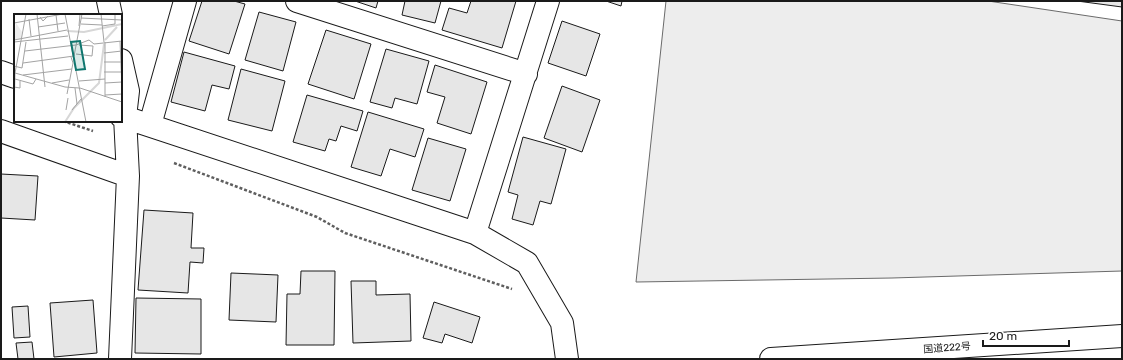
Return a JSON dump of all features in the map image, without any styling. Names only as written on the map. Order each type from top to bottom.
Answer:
[{"type":"main road","points":[[108,1],[111,14]]},
{"type":"main road","points":[[150,125],[185,1]]},
{"type":"main road","points":[[297,1],[526,74]]},
{"type":"main road","points":[[475,233],[548,1]]},
{"type":"main road","points":[[120,359],[128,176],[123,116],[128,91],[122,64]]},
{"type":"main road","points":[[1,72],[14,77]]},
{"type":"main road","points":[[123,116],[475,233],[527,263],[562,323],[567,359]]},
{"type":"main road","points":[[1,131],[128,176]]},
{"type":"main road","name":"国道222号","points":[[771,359],[1122,336]]},
{"type":"path","points":[[66,122],[93,131]]},
{"type":"path","points":[[172,162],[317,217],[345,233],[513,289]]},
{"type":"shaded area","points":[[666,1],[988,1],[1122,21],[1122,271],[892,278],[636,282]]},
{"type":"building","points":[[202,1],[234,1],[245,4],[229,54],[189,41]]},
{"type":"building","points":[[355,1],[378,1],[376,8]]},
{"type":"building","points":[[405,1],[441,1],[435,23],[402,15]]},
{"type":"building","points":[[471,1],[516,1],[502,48],[442,30],[449,8],[467,13]]},
{"type":"building","points":[[606,1],[622,1],[621,6]]},
{"type":"building","points":[[1077,1],[1122,1],[1122,7]]},
{"type":"building","points":[[259,12],[296,22],[283,71],[245,60]]},
{"type":"building","points":[[562,21],[600,34],[586,76],[548,63]]},
{"type":"building","points":[[326,30],[371,44],[354,99],[308,84]]},
{"type":"building","points":[[386,49],[429,61],[417,104],[395,98],[392,108],[370,102]]},
{"type":"building","points":[[184,52],[235,66],[229,89],[212,85],[205,111],[171,102]]},
{"type":"building","points":[[435,65],[487,82],[471,134],[437,123],[445,97],[427,92]]},
{"type":"building","points":[[241,69],[285,81],[272,131],[228,120]]},
{"type":"building","points":[[562,86],[600,100],[582,152],[544,138]]},
{"type":"building","points":[[307,95],[363,111],[357,131],[341,126],[336,141],[329,139],[325,151],[293,142]]},
{"type":"building","points":[[368,112],[424,129],[415,157],[390,149],[381,176],[351,167]]},
{"type":"building","points":[[523,137],[566,149],[551,204],[540,201],[533,225],[512,219],[518,195],[508,192]]},
{"type":"building","points":[[428,138],[466,149],[450,201],[412,190]]},
{"type":"building","points":[[1,174],[38,176],[35,220],[1,218]]},
{"type":"building","points":[[144,210],[193,213],[191,248],[204,248],[203,263],[190,262],[188,293],[138,290]]},
{"type":"building","points":[[301,271],[335,271],[334,345],[286,345],[287,294],[300,294]]},
{"type":"building","points":[[231,273],[278,275],[276,322],[229,320]]},
{"type":"building","points":[[351,281],[376,281],[376,295],[410,294],[411,341],[353,343]]},
{"type":"building","points":[[136,298],[201,299],[201,354],[135,353]]},
{"type":"building","points":[[93,300],[97,353],[54,357],[50,303]]},
{"type":"building","points":[[434,302],[480,317],[472,343],[445,334],[442,343],[423,338]]},
{"type":"building","points":[[28,306],[30,337],[14,338],[12,307]]},
{"type":"building","points":[[32,342],[34,359],[18,359],[16,343]]}]
